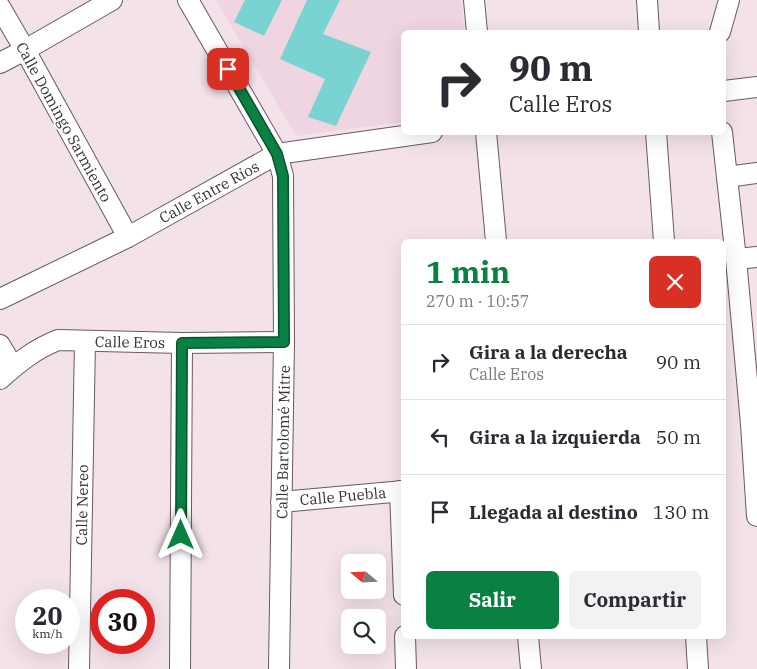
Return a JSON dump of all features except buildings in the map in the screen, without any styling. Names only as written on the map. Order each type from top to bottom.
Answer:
[{"type":"street","points":[[0,63],[112,0]]},
{"type":"street","name":"Calle Bartolomé Mitre","points":[[188,0],[277,154],[283,176],[284,342],[279,669]]},
{"type":"street","points":[[474,0],[477,30]]},
{"type":"street","points":[[647,0],[649,30]]},
{"type":"street","points":[[721,30],[729,0]]},
{"type":"street","name":"Calle Domingo Sarmiento","points":[[0,7],[128,237]]},
{"type":"street","points":[[726,91],[757,87]]},
{"type":"street","name":"Calle Entre Ríos","points":[[0,299],[128,237],[277,154],[411,135]]},
{"type":"street","points":[[486,135],[496,239]]},
{"type":"street","points":[[656,135],[664,239]]},
{"type":"street","points":[[722,135],[736,259],[750,341],[757,510]]},
{"type":"street","points":[[727,177],[757,173]]},
{"type":"street","points":[[736,259],[757,256]]},
{"type":"street","name":"Calle Eros","points":[[7,373],[33,352],[58,340],[182,343],[284,342]]},
{"type":"street","name":"Calle Nereo","points":[[79,669],[85,341]]},
{"type":"street","points":[[180,669],[182,343]]},
{"type":"street","points":[[0,345],[7,373]]},
{"type":"street","name":"Calle Puebla","points":[[282,502],[401,491]]},
{"type":"street","points":[[405,639],[406,669]]},
{"type":"street","points":[[528,639],[531,669]]},
{"type":"street","points":[[696,639],[698,669]]},
{"type":"shaded area","points":[[216,0],[461,0],[465,30],[401,30],[401,122],[296,136]]},
{"type":"route","points":[[181,535],[182,343],[284,342],[283,176],[277,154],[228,69]]}]
